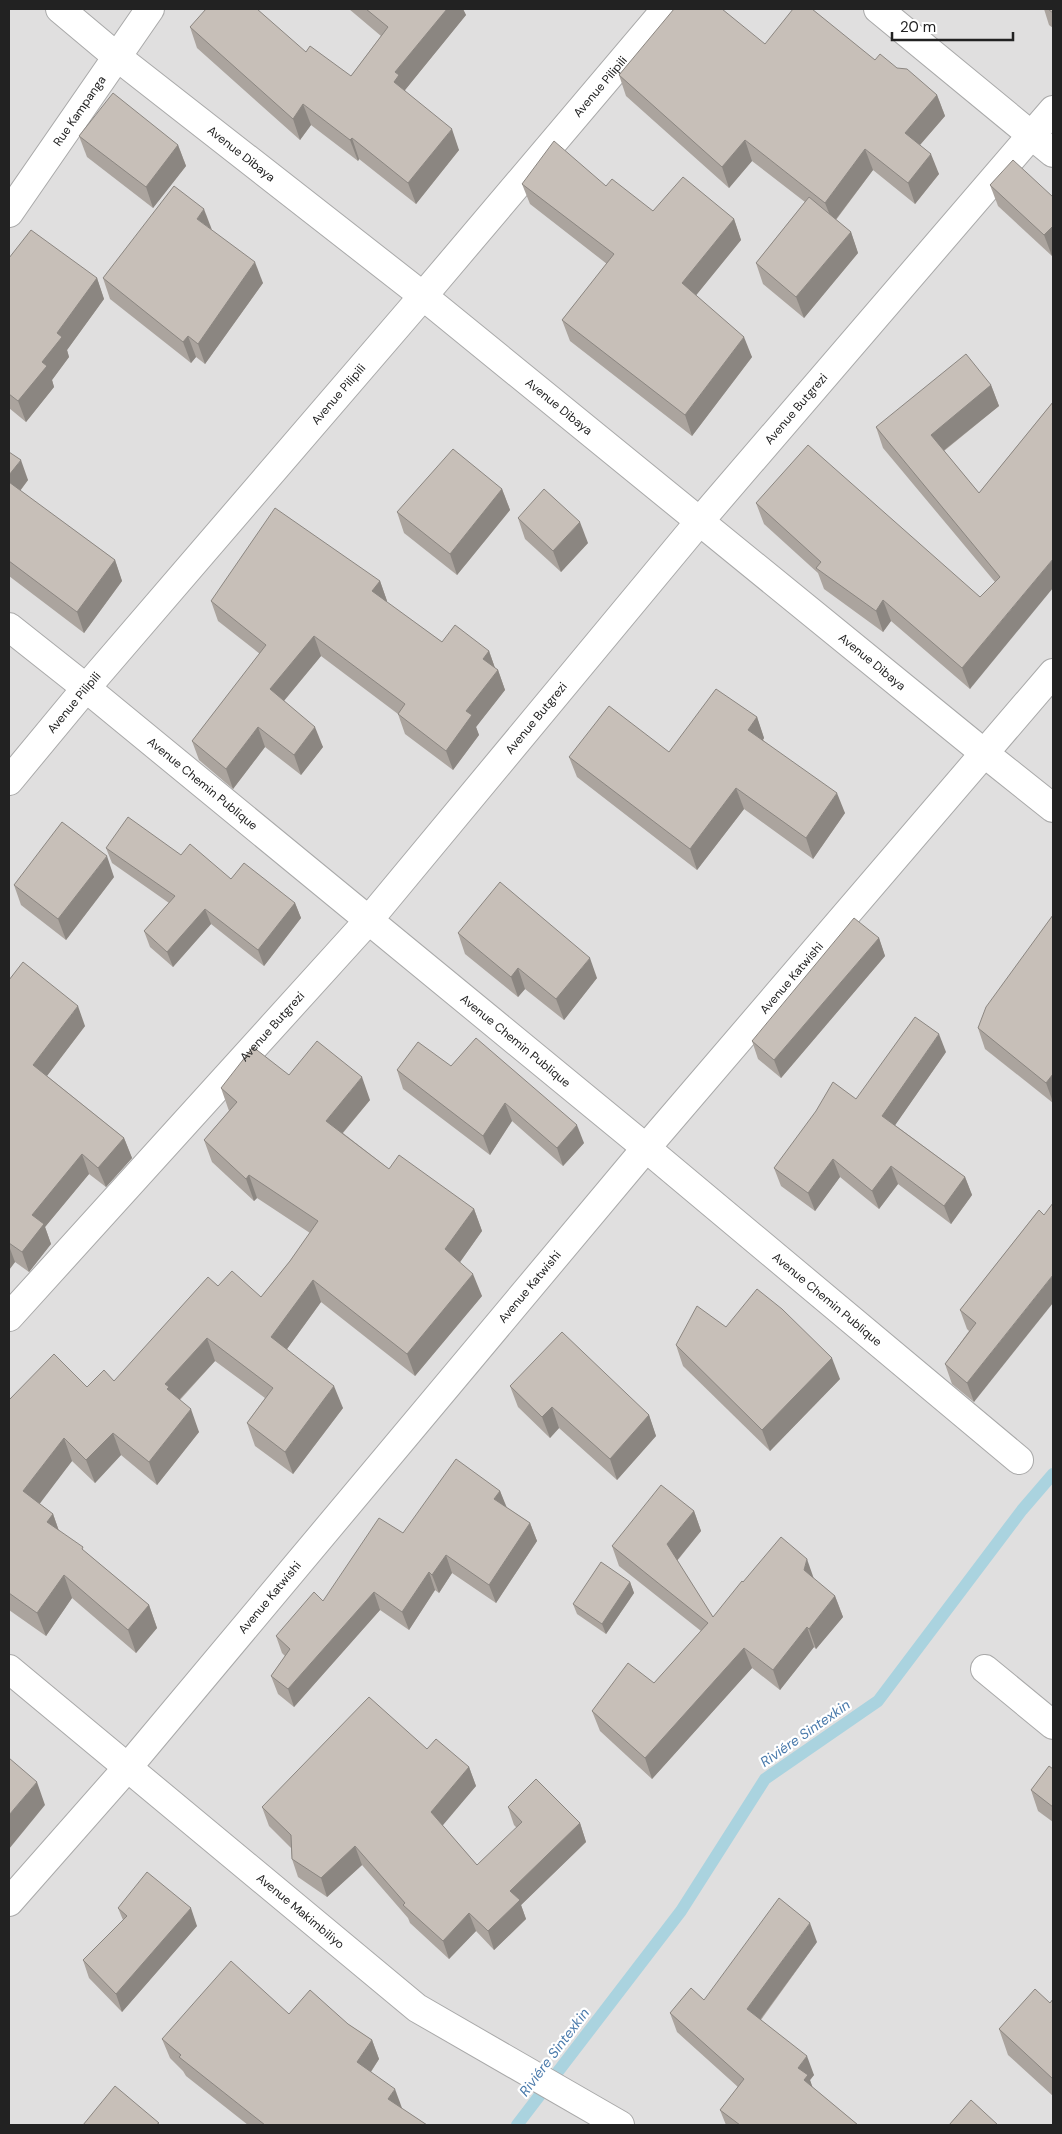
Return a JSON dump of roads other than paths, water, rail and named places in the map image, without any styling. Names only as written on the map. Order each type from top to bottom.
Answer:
[{"type":"street","name":"Avenue Dibaya","points":[[60,9],[116,56],[423,296],[1053,808]]},
{"type":"street","name":"Rue Kampanga","points":[[9,213],[150,9]]},
{"type":"street","name":"Avenue Pilipili","points":[[9,781],[86,688],[423,296],[666,9]]},
{"type":"street","points":[[878,9],[1053,153]]},
{"type":"street","name":"Avenue Butgrezi","points":[[9,1317],[368,921],[699,522],[1053,110]]},
{"type":"street","name":"Avenue Chemin Publique","points":[[9,627],[86,688],[646,1148],[1018,1460]]},
{"type":"street","name":"Avenue Katwishi","points":[[9,1902],[128,1767],[646,1148],[1053,673]]},
{"type":"street","name":"Avenue Makimbiliyo","points":[[9,1669],[417,2008],[617,2123]]},
{"type":"street","points":[[985,1669],[1053,1725]]},
{"type":"waterway","name":"Riviére Sintexkin","points":[[517,2125],[681,1911],[765,1779],[878,1701],[1022,1510],[1053,1474]]}]
